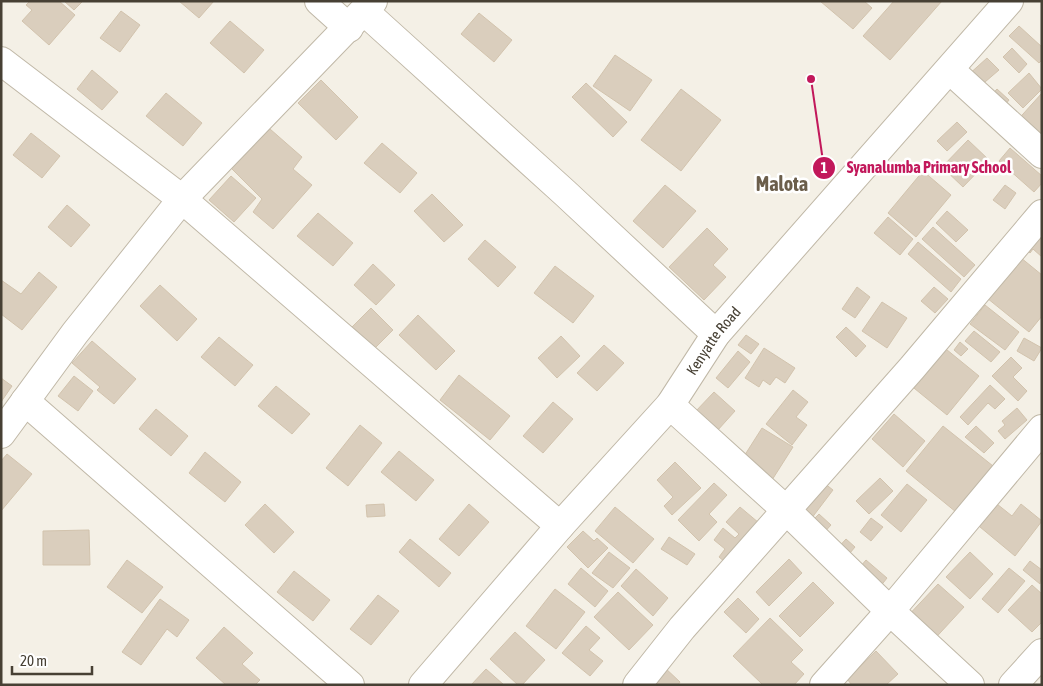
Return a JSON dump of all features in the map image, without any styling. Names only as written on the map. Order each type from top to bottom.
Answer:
[{"type":"street","points":[[319,1],[362,14],[565,192],[716,334]]},
{"type":"street","name":"Kenyatte Road","points":[[423,685],[560,526],[670,405],[716,334],[1009,1]]},
{"type":"street","points":[[1,434],[75,333],[182,199],[362,14]]},
{"type":"street","points":[[1,61],[34,84],[182,199],[560,526]]},
{"type":"street","points":[[950,70],[1042,154]]},
{"type":"street","points":[[637,685],[682,628],[912,368],[1042,214]]},
{"type":"street","points":[[25,401],[350,685]]},
{"type":"street","points":[[670,405],[786,510],[890,611],[970,685]]},
{"type":"street","points":[[824,685],[890,611],[1042,429]]},
{"type":"street","points":[[1013,685],[1042,653]]},
{"type":"building","points":[[30,1],[59,1],[75,15],[49,45],[22,21],[32,10],[26,5]]},
{"type":"building","points":[[64,1],[83,1],[74,10]]},
{"type":"building","points":[[179,1],[214,1],[199,18]]},
{"type":"building","points":[[820,1],[864,1],[872,8],[853,29]]},
{"type":"building","points":[[894,1],[942,1],[890,60],[863,36]]},
{"type":"building","points":[[121,11],[140,25],[120,52],[100,38]]},
{"type":"building","points":[[479,13],[512,40],[494,62],[461,34]]},
{"type":"building","points":[[230,21],[264,50],[244,73],[210,43]]},
{"type":"building","points":[[1019,26],[1042,47],[1042,60],[1039,63],[1009,36]]},
{"type":"building","points":[[1012,48],[1027,64],[1019,73],[1003,57]]},
{"type":"building","points":[[615,55],[652,80],[630,111],[593,86]]},
{"type":"building","points":[[987,58],[999,70],[978,88],[967,76]]},
{"type":"building","points":[[92,70],[118,92],[102,110],[77,89]]},
{"type":"building","points":[[1029,73],[1042,89],[1023,108],[1008,93]]},
{"type":"building","points":[[321,80],[358,117],[336,140],[298,103]]},
{"type":"building","points":[[586,83],[627,122],[613,137],[572,97]]},
{"type":"building","points":[[681,89],[721,120],[681,171],[641,140]]},
{"type":"building","points":[[997,89],[1009,100],[1000,111],[987,100]]},
{"type":"building","points":[[166,93],[202,123],[183,146],[146,116]]},
{"type":"building","points":[[1042,93],[1041,125],[1042,149],[1014,124]]},
{"type":"building","points":[[957,122],[967,132],[947,151],[937,141]]},
{"type":"building","points":[[270,129],[302,157],[293,169],[312,185],[273,229],[253,212],[262,199],[231,168]]},
{"type":"building","points":[[31,133],[60,156],[42,178],[13,155]]},
{"type":"building","points":[[968,140],[989,160],[963,187],[942,167]]},
{"type":"building","points":[[382,143],[417,173],[400,193],[364,163]]},
{"type":"building","points":[[1010,148],[1042,176],[1042,183],[1034,192],[999,161]]},
{"type":"building","points":[[923,171],[951,195],[916,237],[888,213]]},
{"type":"building","points":[[231,176],[256,198],[234,222],[209,200]]},
{"type":"building","points":[[665,185],[696,211],[663,248],[633,221]]},
{"type":"building","points":[[1005,185],[1016,193],[1005,209],[993,200]]},
{"type":"building","points":[[432,194],[463,225],[444,242],[414,211]]},
{"type":"building","points":[[67,205],[90,225],[71,247],[48,227]]},
{"type":"building","points":[[947,211],[968,230],[956,242],[936,223]]},
{"type":"building","points":[[318,213],[353,243],[333,266],[297,236]]},
{"type":"building","points":[[888,217],[913,239],[900,255],[874,233]]},
{"type":"building","points":[[933,227],[975,265],[964,277],[922,239]]},
{"type":"building","points":[[707,228],[728,249],[713,265],[726,277],[704,300],[669,267]]},
{"type":"building","points":[[1042,235],[1042,257],[1033,249],[1030,253],[1020,244]]},
{"type":"building","points":[[485,240],[516,267],[498,287],[468,259]]},
{"type":"building","points":[[918,242],[961,279],[951,292],[908,254]]},
{"type":"building","points":[[1015,253],[1042,275],[1042,316],[1029,332],[982,294]]},
{"type":"building","points":[[373,264],[395,285],[376,305],[354,285]]},
{"type":"building","points":[[555,266],[594,296],[573,323],[534,293]]},
{"type":"building","points":[[39,272],[57,287],[22,330],[1,314],[1,280],[21,294]]},
{"type":"building","points":[[160,285],[197,319],[177,341],[140,306]]},
{"type":"building","points":[[857,287],[870,297],[855,318],[842,309]]},
{"type":"building","points":[[934,287],[948,299],[935,313],[921,301]]},
{"type":"building","points":[[882,302],[907,318],[887,348],[862,331]]},
{"type":"building","points":[[985,305],[1019,332],[1005,350],[970,324]]},
{"type":"building","points":[[371,308],[393,330],[368,355],[346,333]]},
{"type":"building","points":[[418,315],[455,351],[436,370],[399,335]]},
{"type":"building","points":[[846,327],[866,346],[856,357],[836,337]]},
{"type":"building","points":[[974,331],[1000,352],[991,362],[965,341]]},
{"type":"building","points":[[746,335],[759,344],[751,354],[738,345]]},
{"type":"building","points":[[561,336],[580,356],[557,378],[538,358]]},
{"type":"building","points":[[219,337],[253,365],[235,386],[201,357]]},
{"type":"building","points":[[1024,338],[1042,348],[1034,361],[1017,351]]},
{"type":"building","points":[[92,341],[136,379],[114,404],[97,390],[100,387],[72,363]]},
{"type":"building","points":[[960,342],[968,349],[961,356],[954,350]]},
{"type":"building","points":[[604,345],[624,363],[597,391],[577,373]]},
{"type":"building","points":[[941,345],[979,376],[947,415],[909,384]]},
{"type":"building","points":[[764,348],[795,368],[785,383],[776,377],[770,385],[763,380],[759,387],[745,378]]},
{"type":"building","points":[[738,351],[750,362],[728,388],[716,378]]},
{"type":"building","points":[[1011,357],[1022,368],[1013,377],[1027,391],[1018,401],[992,376]]},
{"type":"building","points":[[459,375],[510,416],[490,440],[440,400]]},
{"type":"building","points":[[74,376],[93,391],[78,411],[58,396]]},
{"type":"building","points":[[1,378],[12,386],[1,402]]},
{"type":"building","points":[[990,385],[1005,399],[995,409],[988,403],[968,425],[960,417]]},
{"type":"building","points":[[276,386],[310,414],[292,434],[258,406]]},
{"type":"building","points":[[793,390],[808,402],[796,417],[807,425],[792,445],[766,424]]},
{"type":"building","points":[[714,392],[735,411],[717,431],[695,412]]},
{"type":"building","points":[[553,402],[573,419],[543,453],[523,436]]},
{"type":"building","points":[[1017,408],[1027,420],[1005,439],[998,431],[1005,425],[1002,421]]},
{"type":"building","points":[[156,409],[188,436],[171,456],[139,429]]},
{"type":"building","points":[[894,414],[925,441],[903,467],[872,439]]},
{"type":"building","points":[[360,425],[382,443],[348,486],[326,468]]},
{"type":"building","points":[[943,426],[993,466],[956,512],[906,471]]},
{"type":"building","points":[[976,426],[994,443],[984,453],[965,437]]},
{"type":"building","points":[[762,428],[793,447],[772,480],[741,461]]},
{"type":"building","points":[[399,451],[434,480],[416,501],[381,472]]},
{"type":"building","points":[[205,452],[241,482],[225,502],[189,473]]},
{"type":"building","points":[[7,454],[32,474],[1,511],[1,461]]},
{"type":"building","points":[[675,462],[701,488],[672,515],[664,506],[673,497],[657,480]]},
{"type":"building","points":[[880,478],[893,491],[869,514],[856,501]]},
{"type":"building","points":[[714,483],[727,495],[709,514],[717,522],[699,541],[678,520]]},
{"type":"building","points":[[824,483],[833,490],[811,519],[801,512]]},
{"type":"building","points":[[907,484],[927,500],[901,532],[881,515]]},
{"type":"building","points":[[992,500],[1012,516],[1021,504],[1042,521],[1015,556],[974,522]]},
{"type":"building","points":[[265,504],[294,532],[274,553],[245,525]]},
{"type":"building","points":[[384,504],[385,516],[367,517],[366,505]]},
{"type":"building","points":[[469,504],[489,522],[459,556],[439,539]]},
{"type":"building","points":[[615,507],[654,539],[633,563],[595,531]]},
{"type":"building","points":[[740,507],[765,528],[731,567],[719,557],[725,549],[714,540],[723,528],[735,538],[739,534],[726,522]]},
{"type":"building","points":[[819,514],[831,525],[821,536],[808,525]]},
{"type":"building","points":[[871,518],[883,527],[871,541],[860,532]]},
{"type":"building","points":[[89,530],[90,565],[43,565],[43,531]]},
{"type":"building","points":[[583,531],[594,541],[597,538],[608,548],[588,568],[567,547]]},
{"type":"building","points":[[669,537],[695,554],[687,565],[661,549]]},
{"type":"building","points":[[410,539],[451,573],[439,587],[399,552]]},
{"type":"building","points":[[846,539],[855,547],[845,559],[835,551]]},
{"type":"building","points":[[609,552],[630,568],[613,588],[592,573]]},
{"type":"building","points":[[970,552],[993,574],[970,599],[946,577]]},
{"type":"building","points":[[789,559],[802,573],[769,606],[756,592]]},
{"type":"building","points":[[127,560],[163,587],[142,613],[107,587]]},
{"type":"building","points":[[866,560],[887,578],[876,592],[854,574]]},
{"type":"building","points":[[1030,561],[1042,570],[1040,584],[1023,570]]},
{"type":"building","points":[[581,568],[608,591],[595,607],[568,584]]},
{"type":"building","points":[[1009,568],[1025,581],[998,613],[982,599]]},
{"type":"building","points":[[636,569],[668,598],[653,616],[621,586]]},
{"type":"building","points":[[294,571],[330,600],[313,621],[277,592]]},
{"type":"building","points":[[813,582],[834,603],[800,637],[779,616]]},
{"type":"building","points":[[938,584],[964,607],[929,645],[903,621]]},
{"type":"building","points":[[1032,585],[1042,594],[1042,622],[1032,632],[1008,610]]},
{"type":"building","points":[[555,589],[585,612],[556,649],[526,626]]},
{"type":"building","points":[[618,592],[653,625],[629,650],[594,617]]},
{"type":"building","points":[[378,595],[399,611],[371,645],[350,629]]},
{"type":"building","points":[[738,598],[759,619],[746,633],[724,612]]},
{"type":"building","points":[[160,599],[189,620],[177,637],[167,629],[141,665],[122,652]]},
{"type":"building","points":[[770,618],[803,650],[791,662],[804,674],[794,685],[763,685],[733,656]]},
{"type":"building","points":[[586,626],[600,638],[589,650],[603,661],[590,676],[562,653]]},
{"type":"building","points":[[224,627],[253,653],[242,664],[260,680],[255,685],[226,685],[196,658]]},
{"type":"building","points":[[515,632],[545,660],[522,685],[518,685],[490,659]]},
{"type":"building","points":[[876,651],[898,674],[886,685],[852,685],[847,679]]},
{"type":"building","points":[[663,666],[680,682],[678,685],[646,685]]},
{"type":"building","points":[[486,669],[504,685],[471,685]]},
{"type":"place","name":"Syanalumba Primary School","points":[[811,79]]},
{"type":"district","name":"Malota","points":[[782,184]]}]
